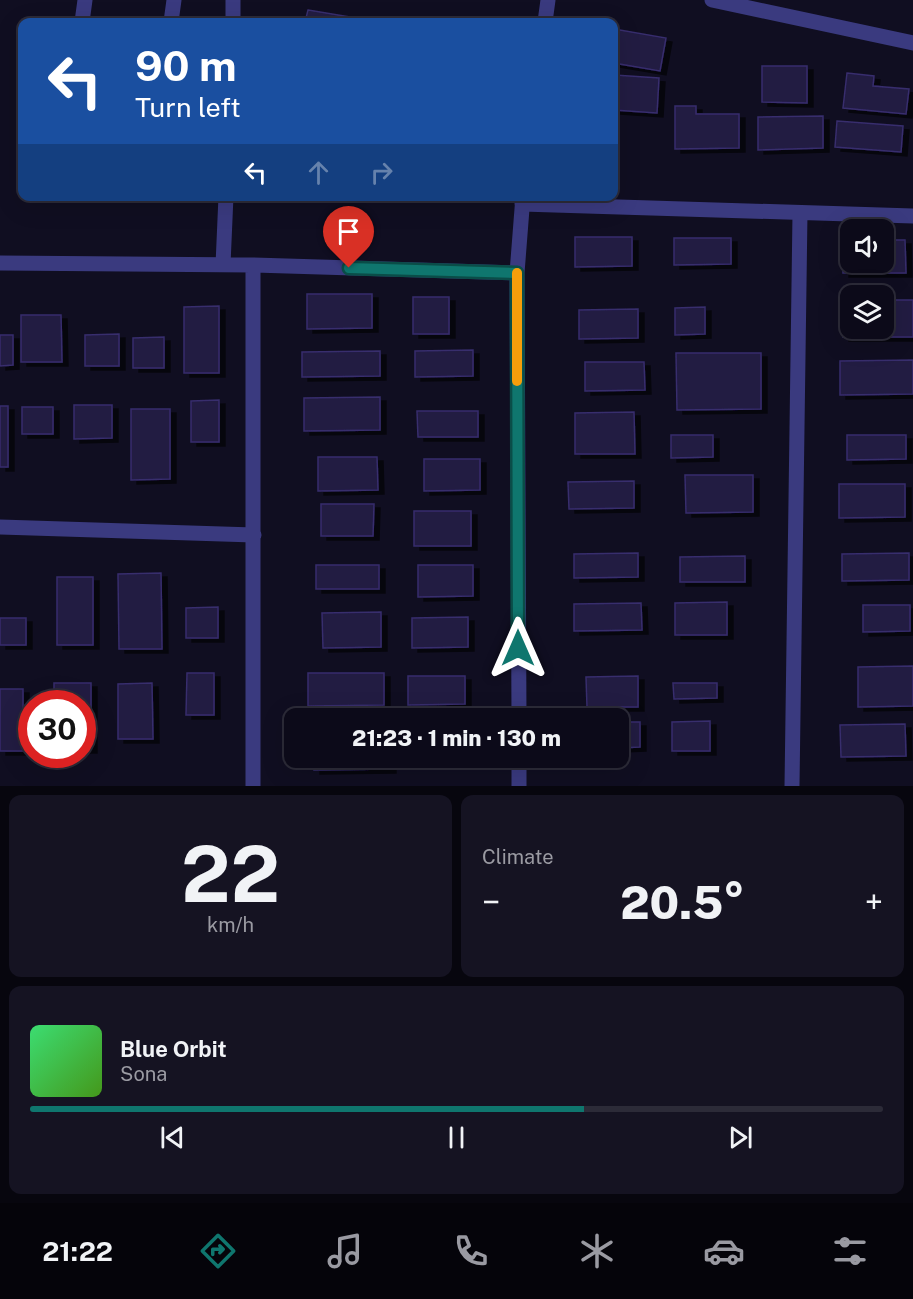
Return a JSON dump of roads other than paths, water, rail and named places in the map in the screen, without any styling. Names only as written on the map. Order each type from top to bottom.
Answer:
[{"type":"street","points":[[83,18],[85,0]]},
{"type":"street","points":[[172,18],[174,0]]},
{"type":"street","points":[[233,0],[233,18]]},
{"type":"street","points":[[546,18],[548,0]]},
{"type":"street","points":[[712,0],[913,43]]},
{"type":"street","points":[[223,265],[226,201]]},
{"type":"street","points":[[519,708],[517,273],[522,201]]},
{"type":"street","points":[[543,201],[913,216]]},
{"type":"street","points":[[792,786],[800,213]]},
{"type":"street","points":[[0,263],[254,265],[517,273]]},
{"type":"street","points":[[254,265],[254,786]]},
{"type":"street","points":[[0,527],[254,535]]},
{"type":"street","points":[[519,768],[519,786]]}]
